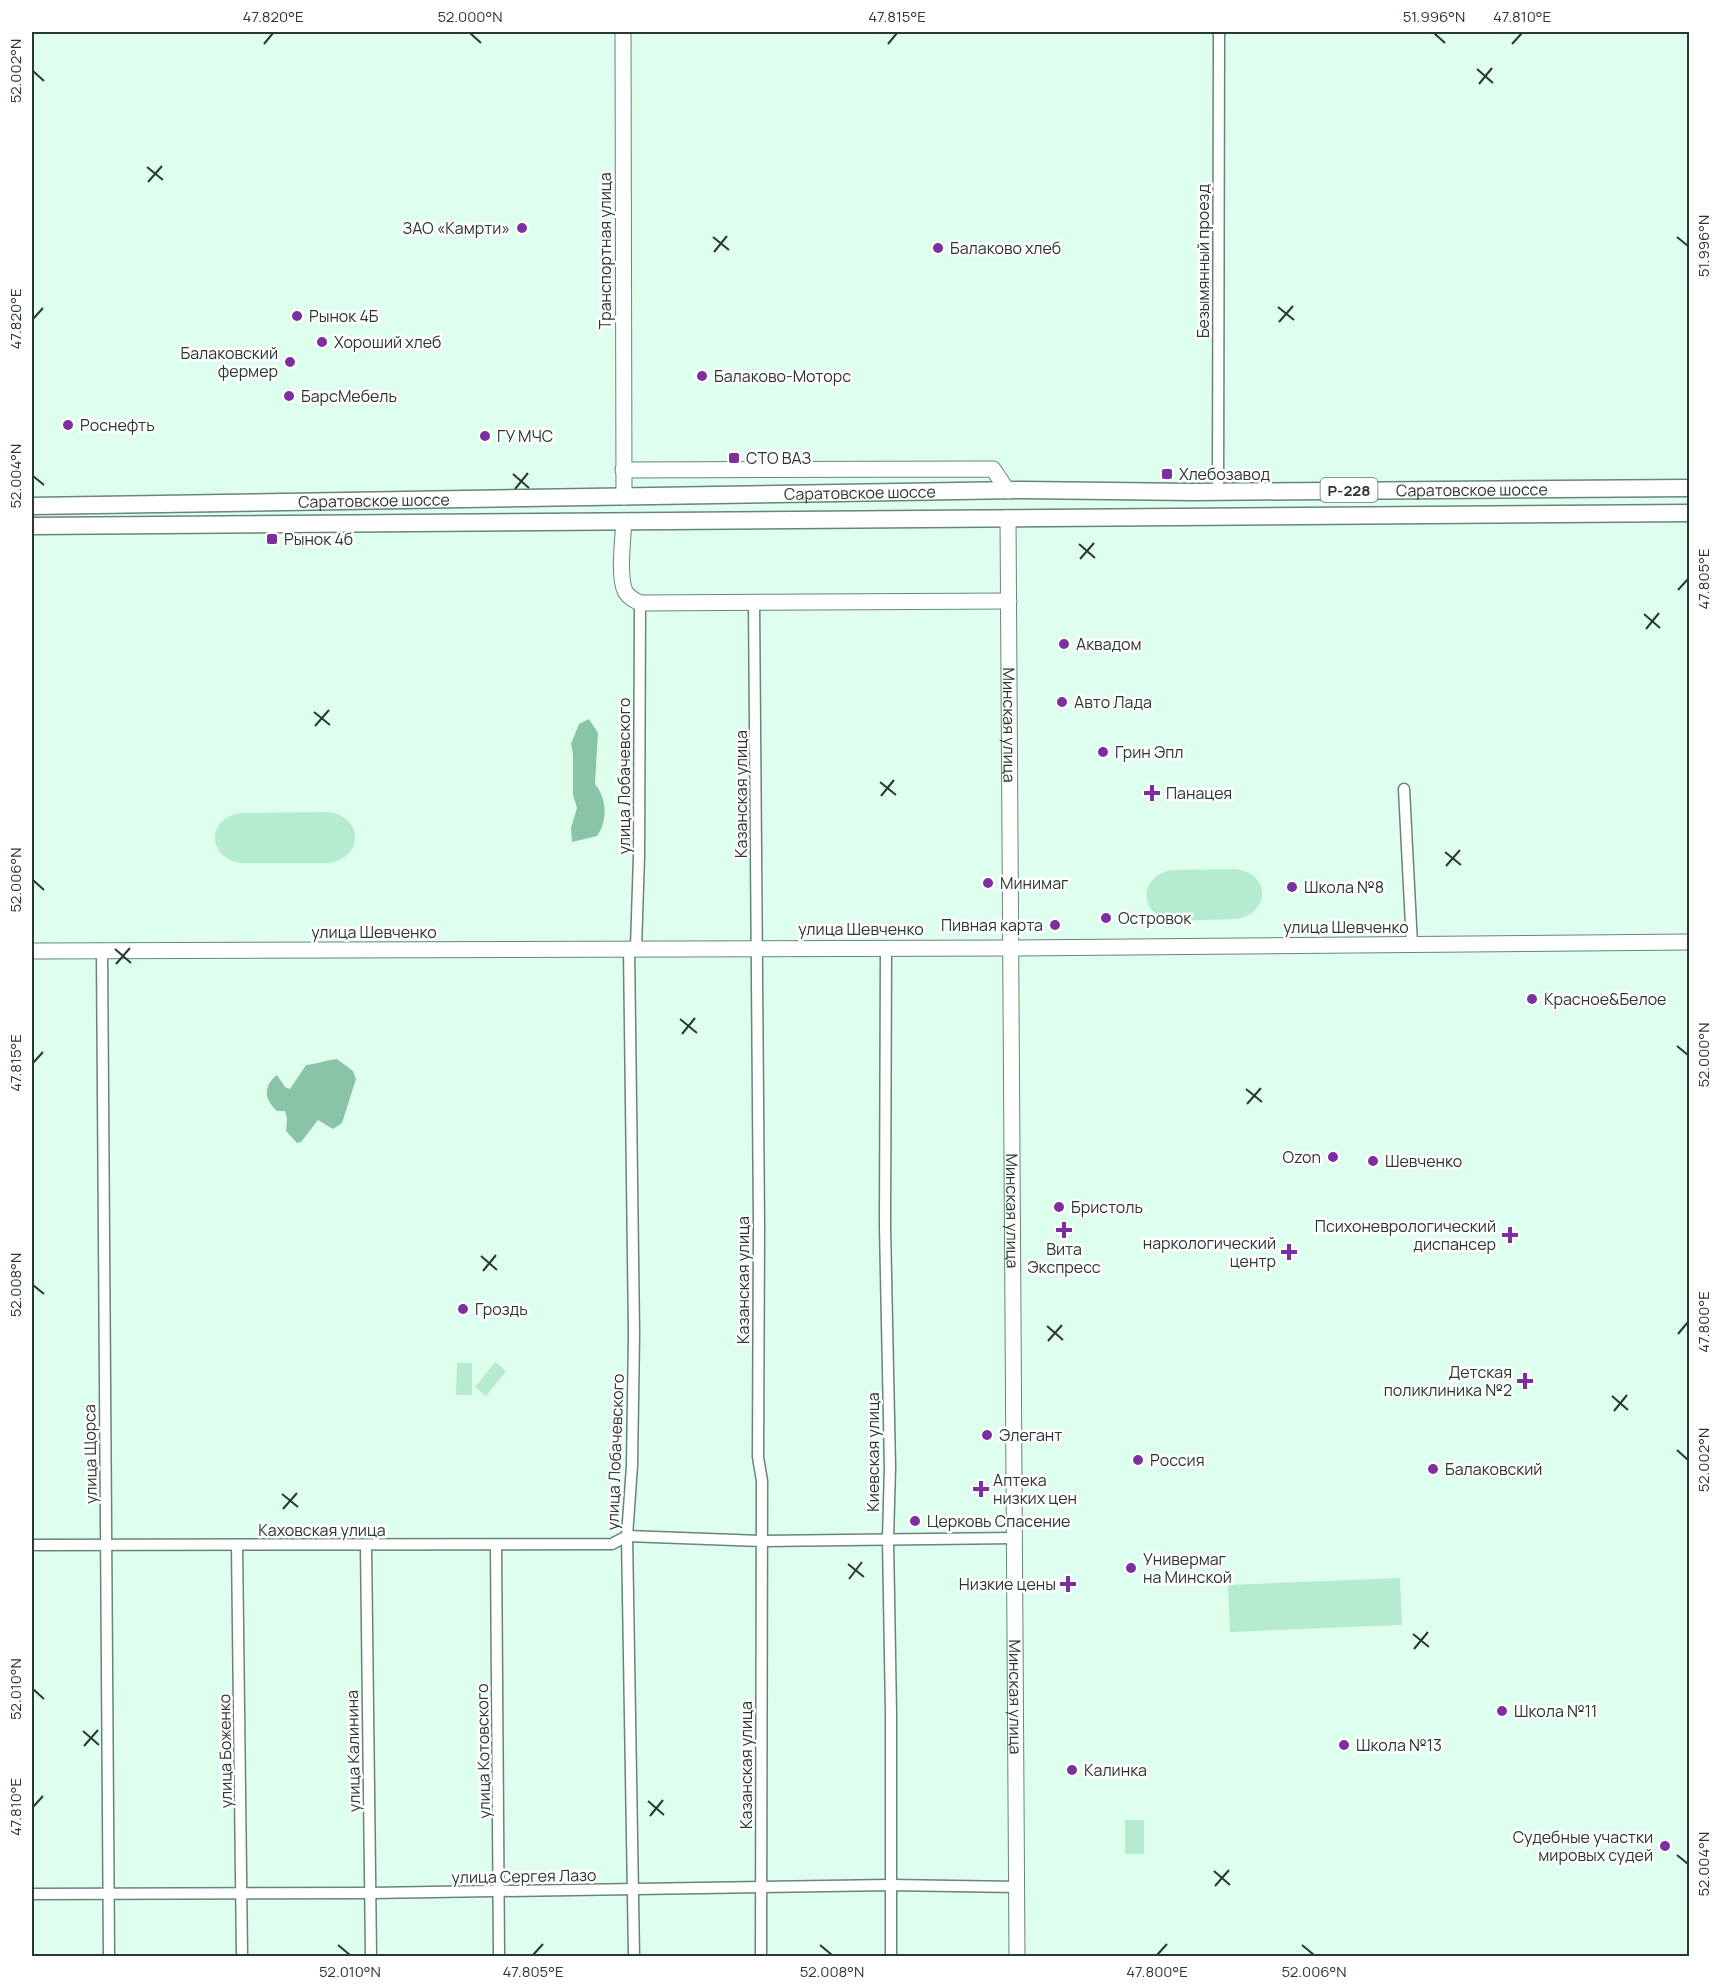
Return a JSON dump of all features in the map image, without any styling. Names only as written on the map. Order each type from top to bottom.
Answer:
[{"type":"main road","name":"Транспортная улица","points":[[623,32],[624,497]]},
{"type":"main road","points":[[624,470],[993,469],[1008,490]]},
{"type":"main road","name":"Саратовское шоссе","points":[[32,506],[1008,490],[1689,488]]},
{"type":"main road","name":"Минская улица","points":[[1008,490],[1017,1956]]},
{"type":"main road","points":[[624,497],[622,579],[631,599],[640,603],[1009,601]]},
{"type":"main road","name":"Саратовское шоссе","points":[[32,526],[1689,513]]},
{"type":"main road","name":"улица Шевченко","points":[[32,951],[1010,948],[1689,942]]},
{"type":"street","name":"Безымянный проезд","points":[[1218,491],[1219,32]]},
{"type":"street","name":"улица Лобачевского","points":[[634,1956],[627,1536],[632,1466],[634,1334],[632,948],[639,856],[640,603]]},
{"type":"street","name":"Казанская улица","points":[[754,603],[758,1457],[762,1481],[761,1956]]},
{"type":"street","points":[[1404,789],[1412,945]]},
{"type":"street","name":"Киевская улица","points":[[886,947],[885,1226],[890,1464],[888,1539],[891,1956]]},
{"type":"street","name":"улица Щорса","points":[[102,951],[109,1956]]},
{"type":"street","points":[[627,1536],[761,1541],[1014,1538]]},
{"type":"street","name":"Каховская улица","points":[[32,1545],[612,1544],[627,1536]]},
{"type":"street","name":"Каховская улица","points":[[612,1544],[628,1553]]},
{"type":"street","name":"улица Боженко","points":[[237,1545],[242,1956]]},
{"type":"street","name":"улица Калинина","points":[[366,1545],[371,1956]]},
{"type":"street","name":"улица Котовского","points":[[496,1545],[499,1956]]},
{"type":"street","name":"улица Сергея Лазо","points":[[32,1894],[370,1893],[890,1886],[1017,1887]]},
{"type":"green space","points":[[589,719],[598,733],[595,784],[602,796],[605,810],[603,824],[597,836],[572,842],[571,828],[577,808],[573,795],[571,744],[579,724]]},
{"type":"green space","points":[[330,812],[349,822],[355,837],[354,845],[349,853],[330,863],[240,863],[221,854],[217,846],[216,830],[221,822],[240,813]]},
{"type":"green space","points":[[1237,869],[1256,878],[1262,894],[1261,902],[1248,915],[1237,919],[1172,921],[1161,917],[1148,904],[1146,896],[1148,887],[1152,880],[1160,874],[1171,870]]},
{"type":"green space","points":[[337,1059],[353,1071],[356,1079],[342,1123],[333,1129],[318,1120],[301,1142],[297,1143],[286,1131],[285,1111],[277,1111],[268,1098],[269,1084],[277,1075],[285,1087],[290,1089],[306,1065]]},
{"type":"green space","points":[[495,1362],[506,1371],[486,1396],[475,1387]]},
{"type":"green space","points":[[457,1363],[472,1363],[472,1395],[456,1395]]},
{"type":"green space","points":[[1400,1578],[1402,1625],[1230,1632],[1228,1585]]},
{"type":"green space","points":[[1125,1820],[1144,1820],[1144,1854],[1125,1854]]},
{"type":"place","name":"ЗАО «Камрти»","points":[[522,228]]},
{"type":"place","name":"Балаково хлеб","points":[[938,248]]},
{"type":"place","name":"Рынок 4Б","points":[[297,316]]},
{"type":"place","name":"Хороший хлеб","points":[[322,342]]},
{"type":"place","name":"Балаковский фермер","points":[[290,362]]},
{"type":"place","name":"Балаково-Моторс","points":[[702,376]]},
{"type":"place","name":"БарсМебель","points":[[289,396]]},
{"type":"place","name":"Роснефть","points":[[68,425]]},
{"type":"place","name":"ГУ МЧС","points":[[485,436]]},
{"type":"place","name":"СТО ВАЗ","points":[[734,458]]},
{"type":"place","name":"Хлебозавод","points":[[1167,474]]},
{"type":"place","name":"Рынок 4б","points":[[272,539]]},
{"type":"place","name":"Аквадом","points":[[1064,644]]},
{"type":"place","name":"Авто Лада","points":[[1062,702]]},
{"type":"place","name":"Грин Эпл","points":[[1103,752]]},
{"type":"place","name":"Панацея","points":[[1152,793]]},
{"type":"place","name":"Минимаг","points":[[988,883]]},
{"type":"place","name":"Школа №8","points":[[1292,887]]},
{"type":"place","name":"Островок","points":[[1106,918]]},
{"type":"place","name":"Пивная карта","points":[[1055,925]]},
{"type":"place","name":"Красное&Белое","points":[[1532,999]]},
{"type":"place","name":"Ozon","points":[[1333,1157]]},
{"type":"place","name":"Шевченко","points":[[1373,1161]]},
{"type":"place","name":"Бристоль","points":[[1059,1207]]},
{"type":"place","name":"Вита Экспресс","points":[[1064,1230]]},
{"type":"place","name":"Психоневрологический диспансер","points":[[1510,1235]]},
{"type":"place","name":"наркологический центр","points":[[1289,1252]]},
{"type":"place","name":"Гроздь","points":[[463,1309]]},
{"type":"place","name":"Детская поликлиника №2","points":[[1525,1381]]},
{"type":"place","name":"Элегант","points":[[987,1435]]},
{"type":"place","name":"Россия","points":[[1138,1460]]},
{"type":"place","name":"Балаковский","points":[[1433,1469]]},
{"type":"place","name":"Аптека низких цен","points":[[981,1489]]},
{"type":"place","name":"Церковь Спасение","points":[[915,1521]]},
{"type":"place","name":"Универмаг на Минской","points":[[1131,1568]]},
{"type":"place","name":"Низкие цены","points":[[1068,1584]]},
{"type":"place","name":"Школа №11","points":[[1502,1711]]},
{"type":"place","name":"Школа №13","points":[[1344,1745]]},
{"type":"place","name":"Калинка","points":[[1072,1770]]},
{"type":"place","name":"Судебные участки мировых судей","points":[[1665,1846]]}]
